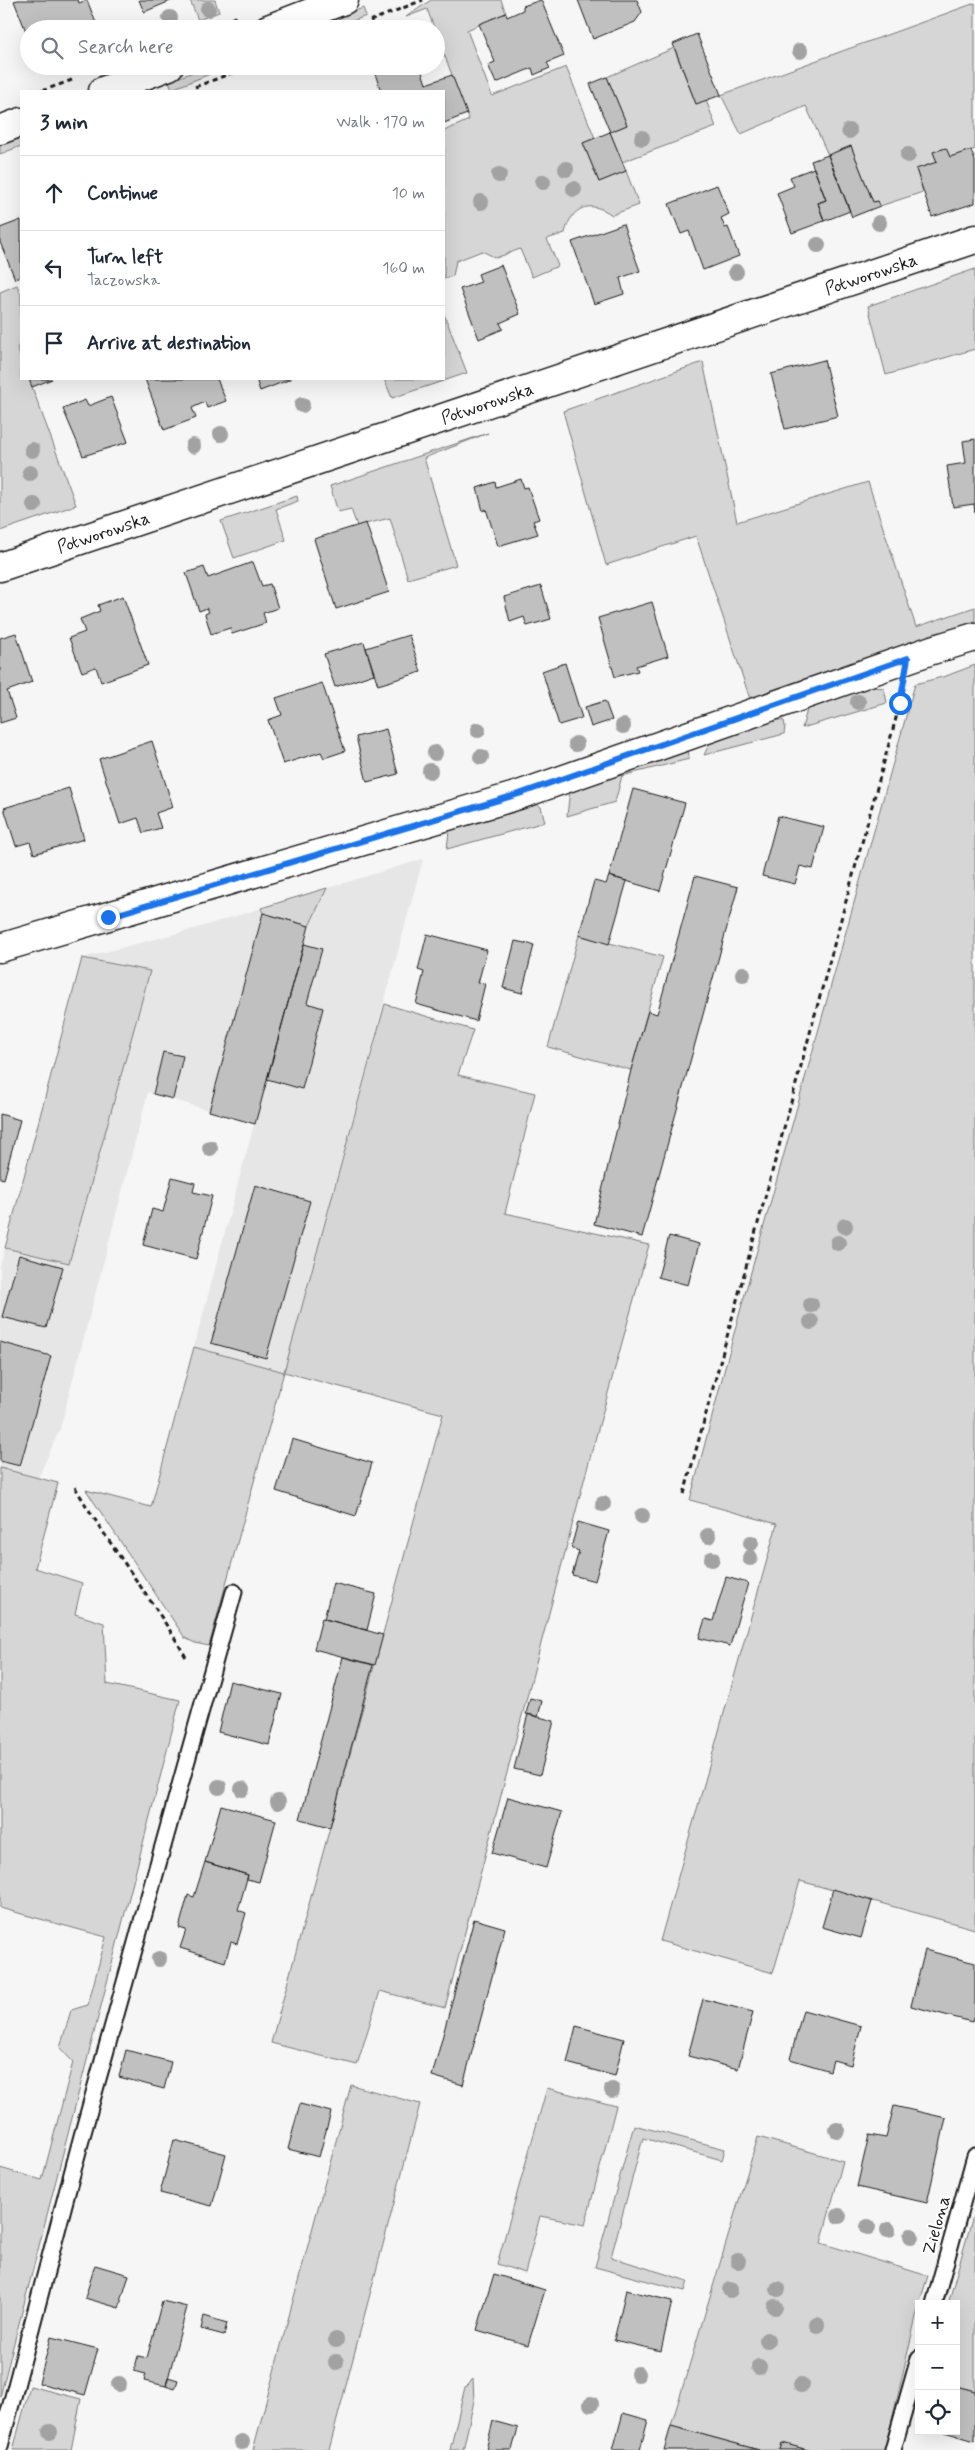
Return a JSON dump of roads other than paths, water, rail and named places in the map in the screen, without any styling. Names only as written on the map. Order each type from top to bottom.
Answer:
[{"type":"street","points":[[292,20],[344,0]]},
{"type":"street","points":[[106,90],[145,75]]},
{"type":"street","points":[[0,130],[20,122]]},
{"type":"street","name":"Potworowska","points":[[0,567],[975,239]]},
{"type":"street","points":[[0,948],[519,794],[908,658],[975,637]]},
{"type":"lane","points":[[0,2446],[82,2136],[234,1592]]},
{"type":"lane","name":"Zielona","points":[[935,2300],[975,2156]]},
{"type":"lane","points":[[893,2450],[915,2372]]}]
